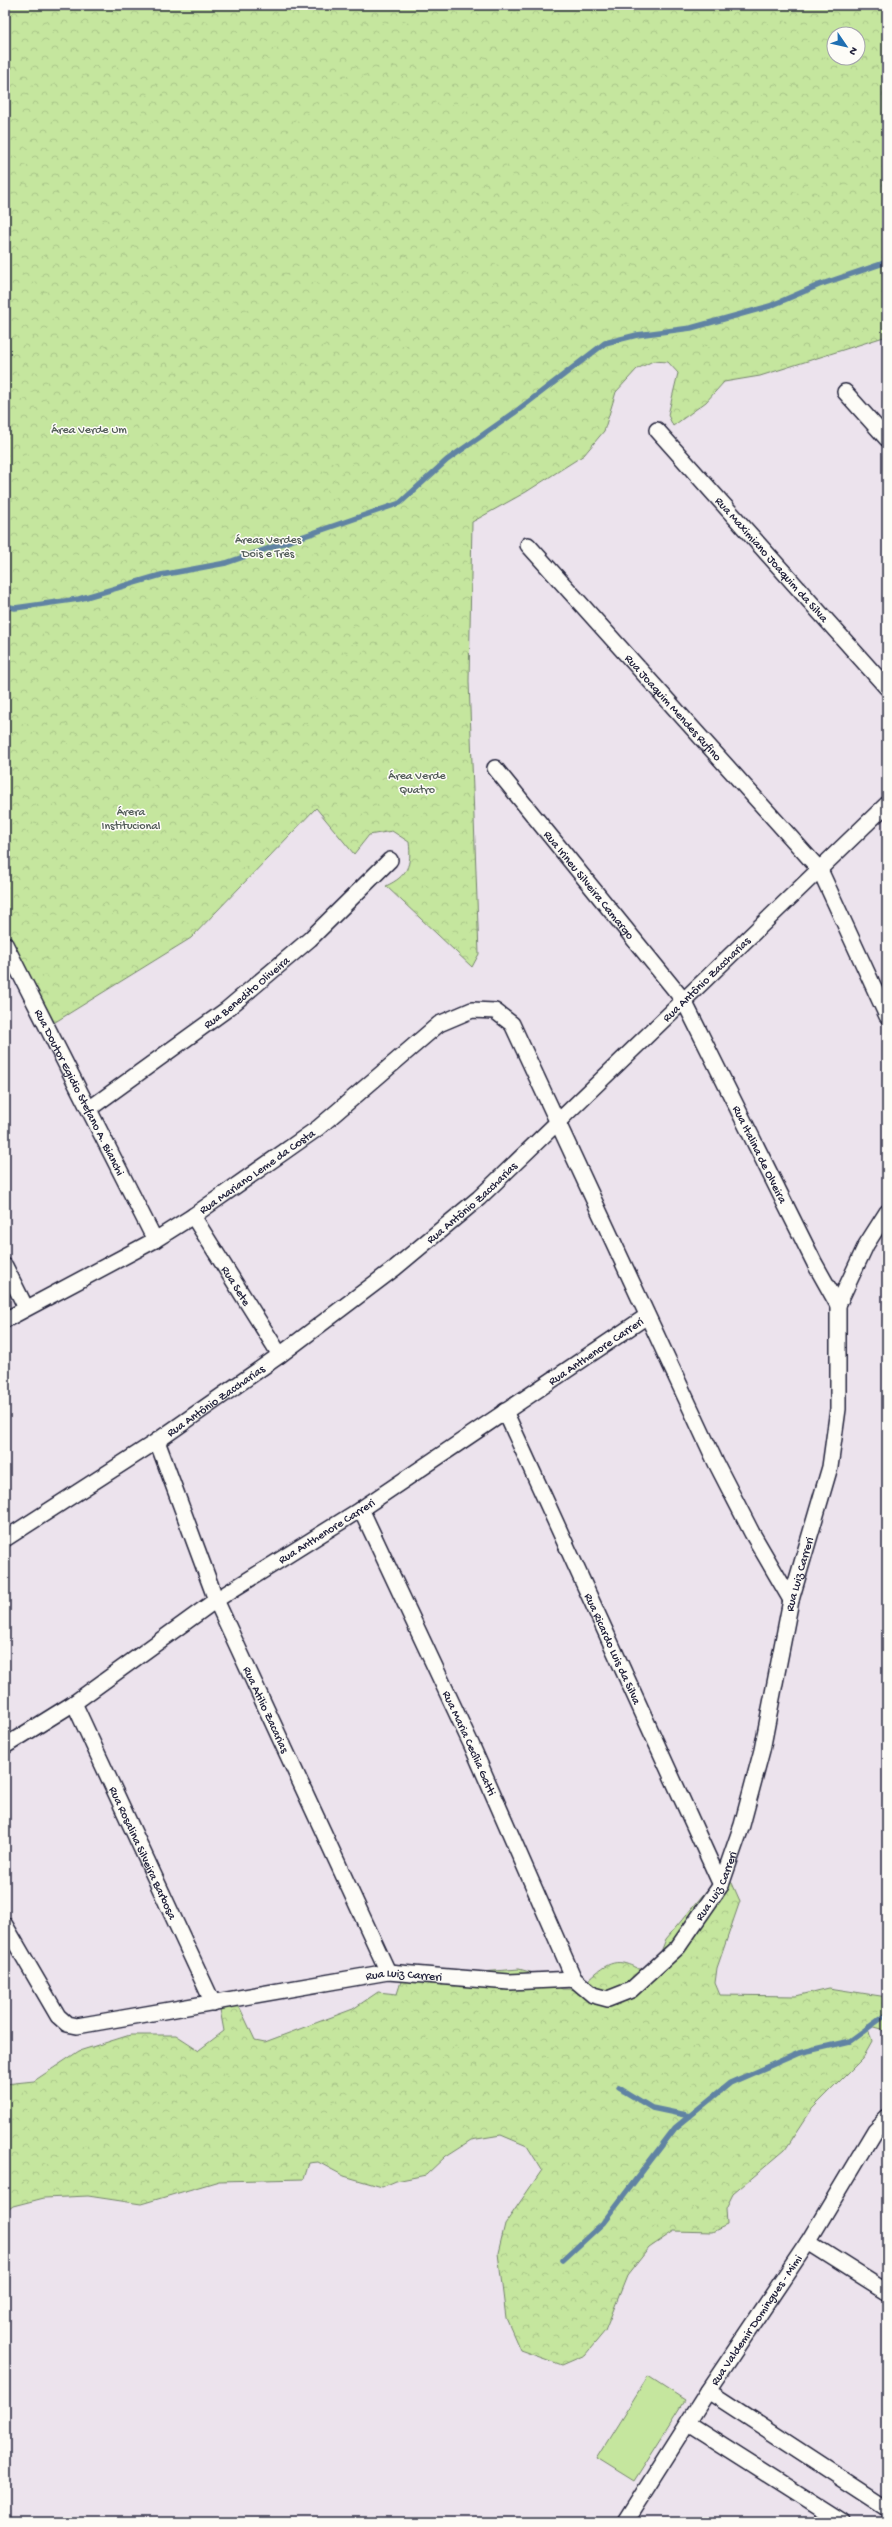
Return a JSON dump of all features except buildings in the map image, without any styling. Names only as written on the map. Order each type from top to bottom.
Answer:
[{"type":"street","points":[[845,392],[887,439]]},
{"type":"street","name":"Rua Maximiano Joaquim da Silva","points":[[657,430],[887,688]]},
{"type":"street","name":"Rua Joaquim Mendes Rufino","points":[[528,545],[820,870],[887,1016]]},
{"type":"street","name":"Rua Irineu Silveira Camargo","points":[[495,768],[684,1001]]},
{"type":"street","name":"Rua Antônio Zaccharias","points":[[5,1539],[157,1441],[280,1355],[395,1268],[479,1198],[887,804]]},
{"type":"street","name":"Rua Benedito Oliveira","points":[[89,1109],[226,1010],[310,939],[390,860]]},
{"type":"street","name":"Rua Doutor Egidio Stefano A. Bianchi","points":[[5,944],[155,1240]]},
{"type":"street","name":"Rua Italina de Olveira","points":[[684,1001],[815,1264],[838,1305]]},
{"type":"street","name":"Rua Mariano Leme da Costa","points":[[5,1320],[155,1240],[193,1216],[318,1128],[439,1024],[472,1010],[495,1011],[512,1024],[557,1122]]},
{"type":"street","points":[[557,1122],[720,1470],[752,1533],[791,1600]]},
{"type":"street","name":"Rua Luiz Carreri","points":[[5,1925],[58,2016],[67,2024],[77,2026],[388,1972],[509,1982],[574,1979],[593,1995],[608,1999],[631,1990],[678,1947],[721,1885],[742,1825],[762,1750],[791,1600],[830,1467],[838,1408],[838,1305],[866,1245],[887,1212]]},
{"type":"street","name":"Rua Sete","points":[[193,1216],[280,1355]]},
{"type":"street","points":[[5,1266],[26,1308]]},
{"type":"street","name":"Rua Anthenore Carreri","points":[[5,1746],[74,1703],[216,1600],[361,1509],[647,1316]]},
{"type":"street","name":"Rua Ricardo Luis da Silva","points":[[505,1411],[721,1885]]},
{"type":"street","name":"Rua Atilio Zacarias","points":[[157,1441],[216,1600],[388,1972]]},
{"type":"street","name":"Rua Maria Cecília Gatti","points":[[361,1509],[472,1746],[574,1979]]},
{"type":"street","name":"Rua Rosalina Silveira Barbosa","points":[[74,1703],[213,2003]]},
{"type":"street","name":"Rua Valdemir Domingues - Mimi","points":[[625,2522],[708,2391],[808,2242],[866,2143],[875,2130],[887,2118]]},
{"type":"street","points":[[808,2242],[887,2292]]},
{"type":"street","points":[[708,2391],[887,2508]]},
{"type":"street","points":[[688,2424],[842,2522]]},
{"type":"green space","points":[[5,5],[887,5],[887,336],[760,376],[724,382],[706,402],[673,426],[668,415],[678,373],[668,362],[653,361],[637,369],[616,392],[604,431],[584,455],[526,492],[472,522],[469,681],[479,954],[472,967],[386,886],[399,878],[409,864],[409,842],[392,831],[369,835],[354,854],[316,808],[191,938],[52,1024],[5,931]]},
{"type":"green space","points":[[722,1879],[732,1883],[740,1901],[717,1968],[715,1983],[720,1995],[796,1996],[829,1988],[887,1997],[887,2038],[882,2029],[867,2025],[872,2042],[863,2058],[812,2109],[785,2150],[733,2194],[726,2208],[727,2225],[712,2232],[674,2231],[649,2248],[627,2276],[605,2331],[585,2355],[562,2365],[520,2350],[506,2318],[498,2253],[505,2224],[542,2170],[527,2146],[501,2135],[471,2140],[446,2156],[426,2175],[396,2181],[382,2187],[344,2176],[318,2162],[309,2163],[304,2179],[219,2181],[141,2204],[88,2196],[44,2198],[13,2206],[5,2212],[5,2084],[34,2081],[79,2051],[130,2035],[176,2035],[199,2050],[224,2031],[219,2004],[224,1997],[240,2008],[255,2040],[265,2042],[353,2009],[378,1992],[397,1994],[404,1972],[457,1974],[519,1969],[537,1974],[562,1989],[579,1989],[593,1975],[610,1964],[623,1963],[640,1969],[655,1967],[666,1939],[708,1889]]},
{"type":"green space","points":[[648,2376],[685,2400],[634,2481],[597,2458]]},
{"type":"waterway","points":[[5,606],[15,608],[79,599],[161,575],[226,563],[400,503],[447,460],[514,413],[605,343],[637,335],[691,328],[770,306],[819,285],[887,262]]},
{"type":"waterway","points":[[563,2260],[603,2223],[675,2128],[730,2083],[799,2053],[850,2041],[887,2014]]},
{"type":"waterway","points":[[619,2088],[652,2108],[690,2116]]},
{"type":"park label","name":"Área Verde Um","points":[[89,429]]},
{"type":"park label","name":"Áreas Verdes Dois e Três","points":[[268,546]]},
{"type":"park label","name":"Área Verde Quatro","points":[[417,782]]},
{"type":"park label","name":"Árera Institucional","points":[[131,818]]}]
